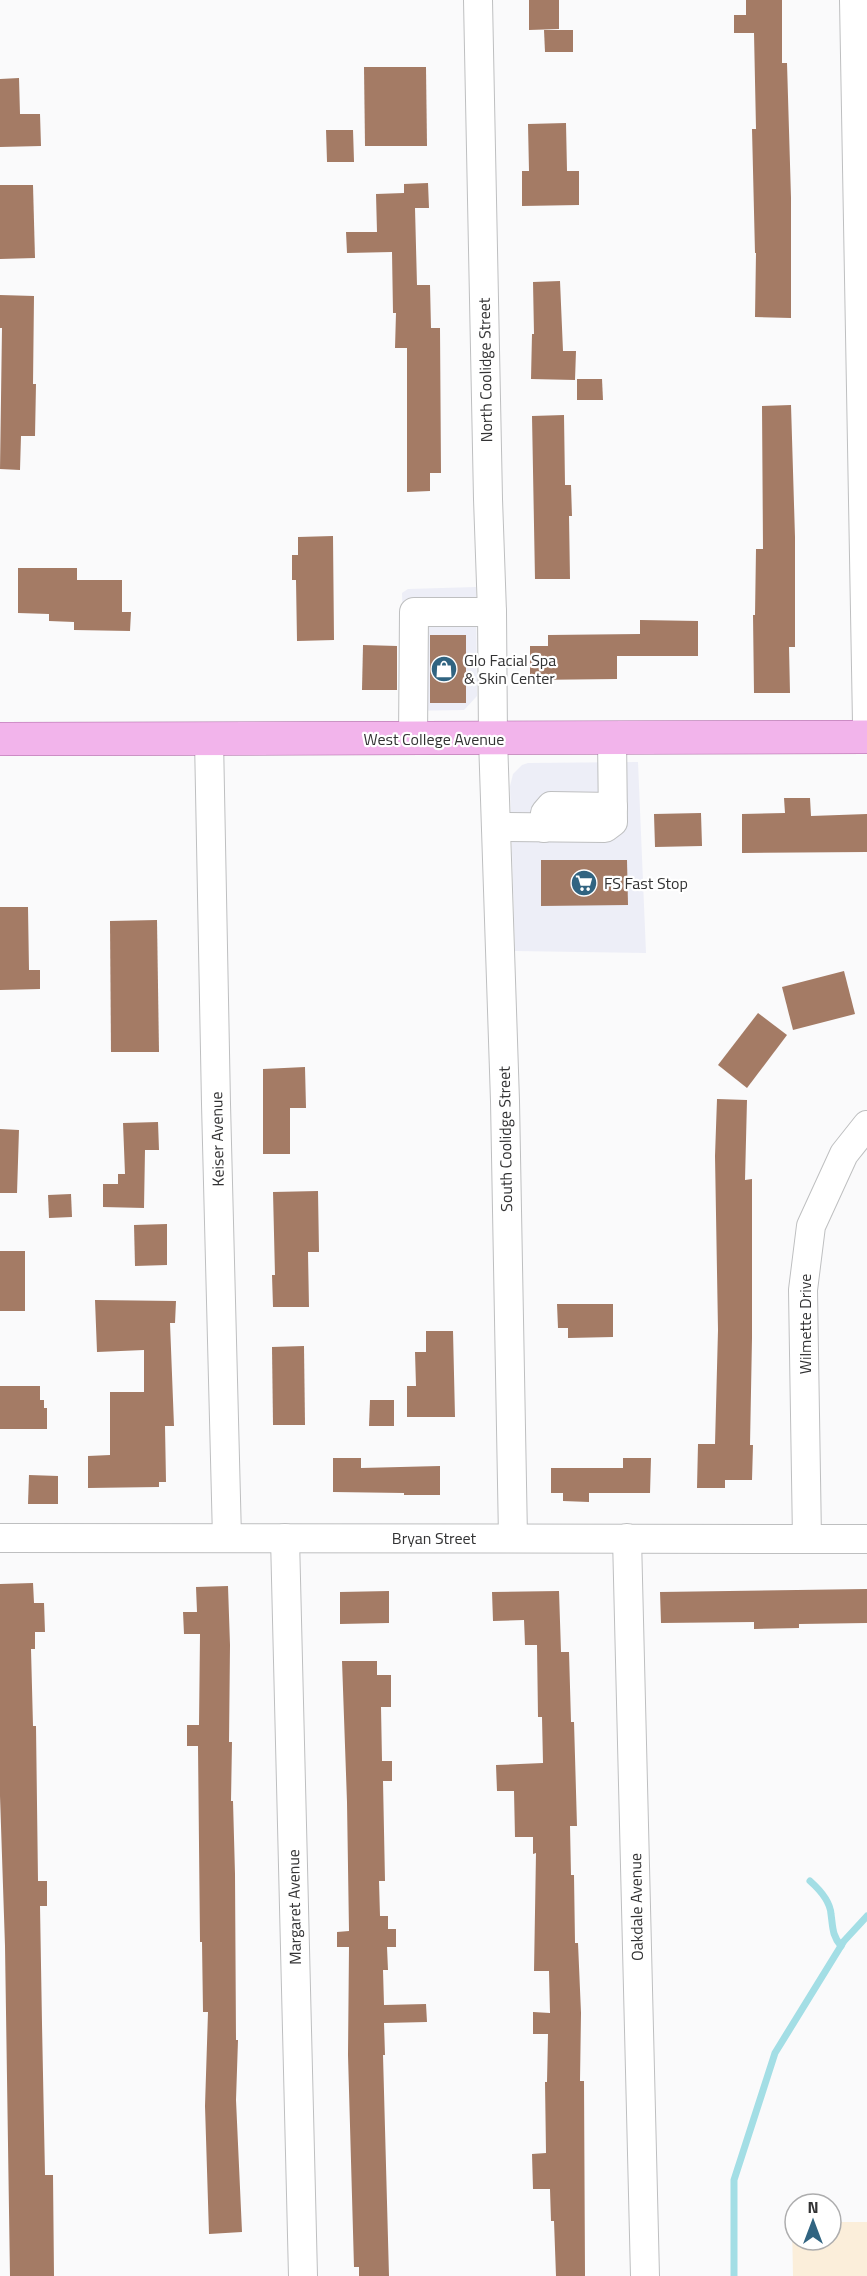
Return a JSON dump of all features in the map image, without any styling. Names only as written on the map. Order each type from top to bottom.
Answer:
[{"type":"main road","name":"West College Avenue","points":[[0,739],[867,737]]},
{"type":"street","name":"North Coolidge Street","points":[[478,0],[493,739]]},
{"type":"street","points":[[854,0],[867,723]]},
{"type":"street","points":[[413,739],[414,612],[492,612]]},
{"type":"street","points":[[496,827],[605,828],[613,822],[612,738]]},
{"type":"street","name":"Keiser Avenue","points":[[209,739],[227,1538]]},
{"type":"street","name":"South Coolidge Street","points":[[493,739],[505,1113],[513,1538]]},
{"type":"street","name":"Wilmette Drive","points":[[807,1539],[803,1290],[806,1257],[811,1226],[825,1193],[844,1154],[867,1125]]},
{"type":"street","name":"Bryan Street","points":[[0,1538],[867,1539]]},
{"type":"street","name":"Margaret Avenue","points":[[285,1538],[303,2276]]},
{"type":"street","name":"Oakdale Avenue","points":[[627,1538],[645,2276]]},
{"type":"shaded area","points":[[476,587],[477,696],[464,710],[405,711],[402,593],[408,589]]},
{"type":"shaded area","points":[[638,762],[646,953],[515,951],[510,786],[513,774],[522,765],[528,763]]},
{"type":"shaded area","points":[[843,2222],[867,2222],[867,2276],[793,2276],[793,2252],[843,2252]]},
{"type":"building","points":[[529,0],[559,0],[559,29],[529,30]]},
{"type":"building","points":[[746,0],[782,0],[782,63],[787,63],[791,198],[791,318],[755,317],[756,253],[752,129],[756,129],[754,33],[734,33],[734,15],[746,15]]},
{"type":"building","points":[[544,30],[573,30],[573,52],[545,52]]},
{"type":"building","points":[[364,67],[426,67],[427,146],[365,146]]},
{"type":"building","points":[[19,78],[20,114],[40,114],[41,146],[0,147],[0,79]]},
{"type":"building","points":[[566,123],[567,171],[579,171],[579,205],[522,206],[522,171],[529,171],[528,124]]},
{"type":"building","points":[[326,130],[353,130],[354,162],[327,162]]},
{"type":"building","points":[[428,183],[429,208],[415,208],[417,285],[430,285],[431,328],[440,328],[441,473],[430,473],[430,491],[407,492],[407,348],[395,348],[396,313],[393,313],[392,252],[347,253],[346,232],[377,232],[376,194],[404,193],[404,184]]},
{"type":"building","points":[[0,185],[33,185],[35,258],[0,259]]},
{"type":"building","points":[[560,281],[563,351],[576,351],[575,380],[531,379],[532,334],[534,334],[533,282]]},
{"type":"building","points":[[0,295],[34,296],[35,436],[21,436],[20,470],[0,469],[2,328],[0,328]]},
{"type":"building","points":[[577,379],[602,379],[603,400],[577,400]]},
{"type":"building","points":[[791,405],[795,537],[795,647],[789,647],[790,693],[754,693],[753,615],[755,615],[756,549],[763,549],[762,406]]},
{"type":"building","points":[[564,415],[565,485],[571,485],[570,579],[535,579],[532,416]]},
{"type":"building","points":[[333,536],[334,640],[297,641],[296,580],[292,580],[292,555],[298,555],[298,537]]},
{"type":"building","points":[[18,568],[77,568],[77,580],[122,580],[122,612],[131,612],[130,631],[74,630],[74,622],[49,621],[49,614],[18,613]]},
{"type":"building","points":[[640,620],[698,621],[698,656],[617,656],[617,679],[530,680],[530,646],[548,646],[548,635],[640,634]]},
{"type":"building","name":"Glo Facial Spa & Skin Center","points":[[430,635],[466,635],[466,703],[430,703]]},
{"type":"building","points":[[363,645],[397,646],[397,690],[362,690]]},
{"type":"building","points":[[784,798],[810,798],[811,816],[867,814],[867,852],[742,853],[742,814],[785,813]]},
{"type":"building","points":[[701,813],[702,846],[655,847],[654,814]]},
{"type":"building","name":"FS Fast Stop","points":[[541,860],[627,860],[628,905],[541,906]]},
{"type":"building","points":[[0,907],[28,907],[29,970],[40,970],[40,989],[0,990]]},
{"type":"building","points":[[157,920],[159,1052],[111,1052],[110,921]]},
{"type":"building","points":[[844,971],[855,1014],[793,1030],[782,987]]},
{"type":"building","points":[[758,1013],[787,1035],[747,1088],[718,1065]]},
{"type":"building","points":[[305,1067],[306,1108],[290,1108],[290,1154],[263,1154],[263,1069]]},
{"type":"building","points":[[717,1099],[747,1100],[745,1180],[752,1179],[750,1445],[753,1445],[752,1480],[725,1480],[725,1488],[697,1488],[698,1444],[715,1444],[718,1330],[715,1156]]},
{"type":"building","points":[[158,1122],[159,1150],[145,1150],[144,1208],[103,1207],[103,1184],[118,1184],[118,1174],[125,1174],[123,1123]]},
{"type":"building","points":[[0,1129],[19,1130],[17,1193],[0,1193]]},
{"type":"building","points":[[318,1191],[319,1252],[308,1252],[309,1307],[273,1307],[272,1275],[275,1275],[273,1192]]},
{"type":"building","points":[[71,1194],[72,1217],[49,1218],[48,1195]]},
{"type":"building","points":[[167,1224],[167,1265],[135,1266],[134,1225]]},
{"type":"building","points":[[0,1251],[25,1251],[25,1311],[0,1311]]},
{"type":"building","points":[[95,1300],[176,1301],[175,1323],[170,1323],[174,1426],[165,1426],[166,1482],[159,1482],[159,1487],[88,1488],[88,1456],[110,1455],[110,1392],[144,1392],[144,1350],[97,1352]]},
{"type":"building","points":[[557,1304],[613,1304],[613,1337],[568,1338],[568,1328],[558,1328]]},
{"type":"building","points":[[426,1331],[453,1331],[455,1417],[407,1417],[407,1386],[416,1386],[415,1352],[426,1352]]},
{"type":"building","points":[[304,1346],[305,1425],[273,1425],[272,1347]]},
{"type":"building","points":[[0,1386],[40,1386],[40,1400],[44,1400],[44,1408],[47,1408],[47,1429],[0,1429]]},
{"type":"building","points":[[370,1400],[394,1400],[394,1426],[369,1426]]},
{"type":"building","points":[[333,1458],[361,1458],[361,1468],[440,1466],[440,1495],[333,1492]]},
{"type":"building","points":[[623,1458],[651,1458],[650,1493],[589,1493],[589,1502],[563,1501],[563,1493],[551,1493],[551,1468],[623,1468]]},
{"type":"building","points":[[29,1475],[58,1476],[58,1504],[28,1504]]},
{"type":"building","points":[[33,1583],[34,1603],[44,1603],[45,1632],[35,1632],[35,1649],[31,1649],[33,1726],[36,1726],[38,1881],[47,1881],[47,1906],[40,1906],[42,2024],[45,2175],[53,2175],[54,2276],[10,2276],[5,1946],[0,1796],[0,1584]]},
{"type":"building","points":[[228,1586],[229,1742],[232,1742],[231,1801],[233,1801],[235,1874],[236,2040],[238,2040],[236,2100],[242,2232],[209,2234],[205,2106],[208,2012],[203,2012],[202,1942],[200,1942],[198,1746],[187,1746],[187,1725],[199,1725],[200,1634],[184,1634],[183,1612],[197,1612],[196,1587]]},
{"type":"building","points":[[867,1589],[867,1623],[799,1624],[799,1628],[754,1629],[754,1622],[661,1623],[660,1592]]},
{"type":"building","points":[[389,1591],[389,1623],[340,1624],[340,1592]]},
{"type":"building","points":[[559,1591],[561,1652],[569,1652],[571,1722],[574,1722],[577,1826],[570,1826],[571,1875],[574,1875],[575,1943],[578,1943],[581,2013],[580,2081],[584,2081],[585,2276],[556,2276],[550,2189],[533,2189],[532,2154],[546,2153],[545,2082],[547,2082],[548,2034],[533,2034],[533,2012],[550,2013],[549,1971],[534,1971],[536,1853],[533,1854],[533,1837],[515,1837],[514,1791],[497,1791],[496,1765],[543,1763],[542,1717],[538,1717],[537,1645],[525,1645],[524,1620],[493,1621],[492,1592]]},
{"type":"building","points":[[342,1661],[377,1661],[377,1675],[391,1675],[391,1707],[381,1707],[382,1761],[392,1761],[392,1781],[383,1781],[385,1881],[379,1881],[380,1916],[388,1916],[388,1929],[396,1929],[396,1947],[387,1947],[388,1970],[383,1970],[384,2005],[426,2004],[427,2022],[384,2023],[389,2276],[359,2276],[359,2267],[354,2267],[348,2055],[349,1947],[337,1947],[337,1932],[349,1931]]},
{"type":"waterway","points":[[810,1881],[829,1904],[834,1935],[841,1946]]},
{"type":"waterway","points":[[734,2276],[734,2180],[775,2053],[844,1941],[867,1916]]},
{"type":"place","name":"Glo Facial Spa & Skin Center","points":[[444,669]]},
{"type":"place","name":"FS Fast Stop","points":[[584,883]]}]
